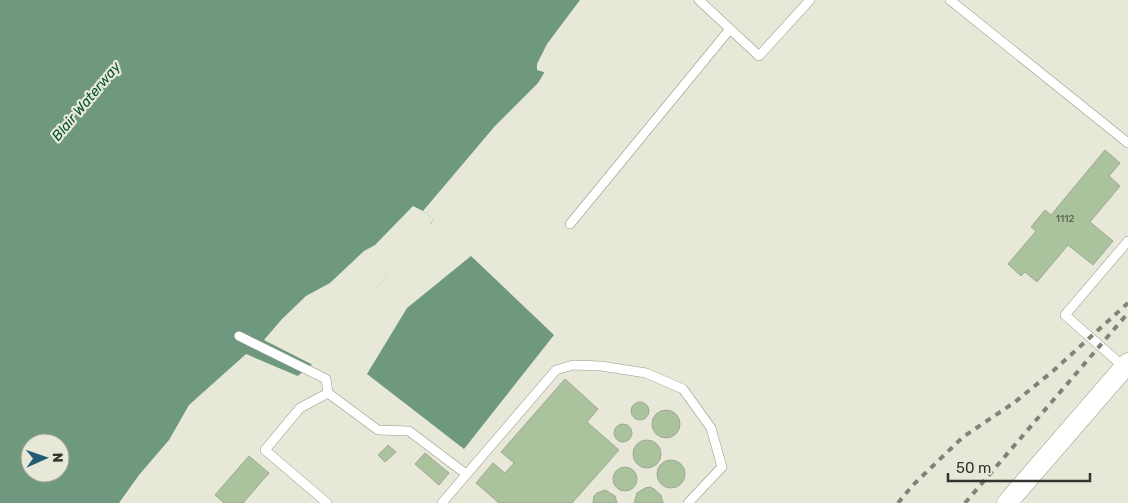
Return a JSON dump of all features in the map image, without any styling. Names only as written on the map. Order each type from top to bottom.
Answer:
[{"type":"street","points":[[1007,503],[1126,365]]},
{"type":"lane","points":[[699,0],[759,56],[810,0]]},
{"type":"lane","points":[[950,0],[1128,143]]},
{"type":"lane","points":[[570,224],[730,29]]},
{"type":"lane","points":[[1126,365],[1065,315],[1128,241]]},
{"type":"lane","points":[[239,336],[326,379],[328,393],[378,430],[409,431],[466,474]]},
{"type":"lane","points":[[442,503],[556,370],[573,365],[601,366],[646,373],[682,389],[711,428],[722,467],[688,503]]},
{"type":"lane","points":[[327,503],[265,450],[300,408],[328,393]]},
{"type":"water","name":"Blair Waterway","points":[[0,0],[588,0],[538,83],[495,126],[423,211],[434,220],[314,363],[290,382],[234,410],[137,503],[0,503]]},
{"type":"water","points":[[471,256],[554,335],[464,449],[367,374],[407,308]]},
{"type":"pier","points":[[580,0],[590,0],[547,73],[537,70],[537,64],[547,44]]},
{"type":"pier","points":[[413,206],[434,220],[430,224],[432,226],[395,270],[388,275],[375,294],[315,366],[264,340],[306,296],[330,283],[364,251],[375,245]]},
{"type":"pier","points":[[246,354],[300,377],[291,384],[236,412],[140,503],[119,503],[139,475],[169,440],[189,405]]},
{"type":"building","points":[[1105,150],[1120,163],[1109,176],[1120,186],[1090,222],[1113,241],[1093,265],[1068,245],[1037,282],[1025,272],[1021,276],[1008,264],[1036,231],[1031,227],[1045,210],[1051,215]]},
{"type":"building","points":[[565,379],[598,409],[587,422],[619,450],[572,503],[499,503],[476,483],[493,463],[505,473],[514,463],[501,452]]},
{"type":"building","points":[[640,402],[646,405],[649,411],[646,417],[640,420],[634,417],[631,411],[634,405]]},
{"type":"building","points":[[666,410],[676,414],[680,424],[676,434],[666,438],[656,434],[652,424],[656,414]]},
{"type":"building","points":[[623,424],[629,427],[632,433],[629,439],[623,442],[617,439],[614,433],[617,427]]},
{"type":"building","points":[[647,440],[657,444],[661,454],[657,464],[647,468],[637,464],[633,454],[637,444]]},
{"type":"building","points":[[388,445],[396,452],[385,462],[378,455]]},
{"type":"building","points":[[425,453],[449,473],[439,485],[415,464]]},
{"type":"building","points":[[249,456],[269,473],[243,503],[224,503],[215,495]]},
{"type":"building","points":[[671,460],[681,464],[685,474],[681,484],[671,488],[661,484],[657,474],[661,464]]},
{"type":"building","points":[[625,467],[634,470],[637,479],[634,488],[625,491],[616,488],[613,479],[616,470]]},
{"type":"building","points":[[650,487],[661,495],[663,503],[634,503],[637,493]]},
{"type":"building","points":[[605,490],[615,496],[617,503],[593,503],[594,496]]},
{"type":"railway","points":[[898,503],[913,485],[963,437],[1015,402],[1053,371],[1128,303]]},
{"type":"railway","points":[[965,503],[1128,313]]}]
